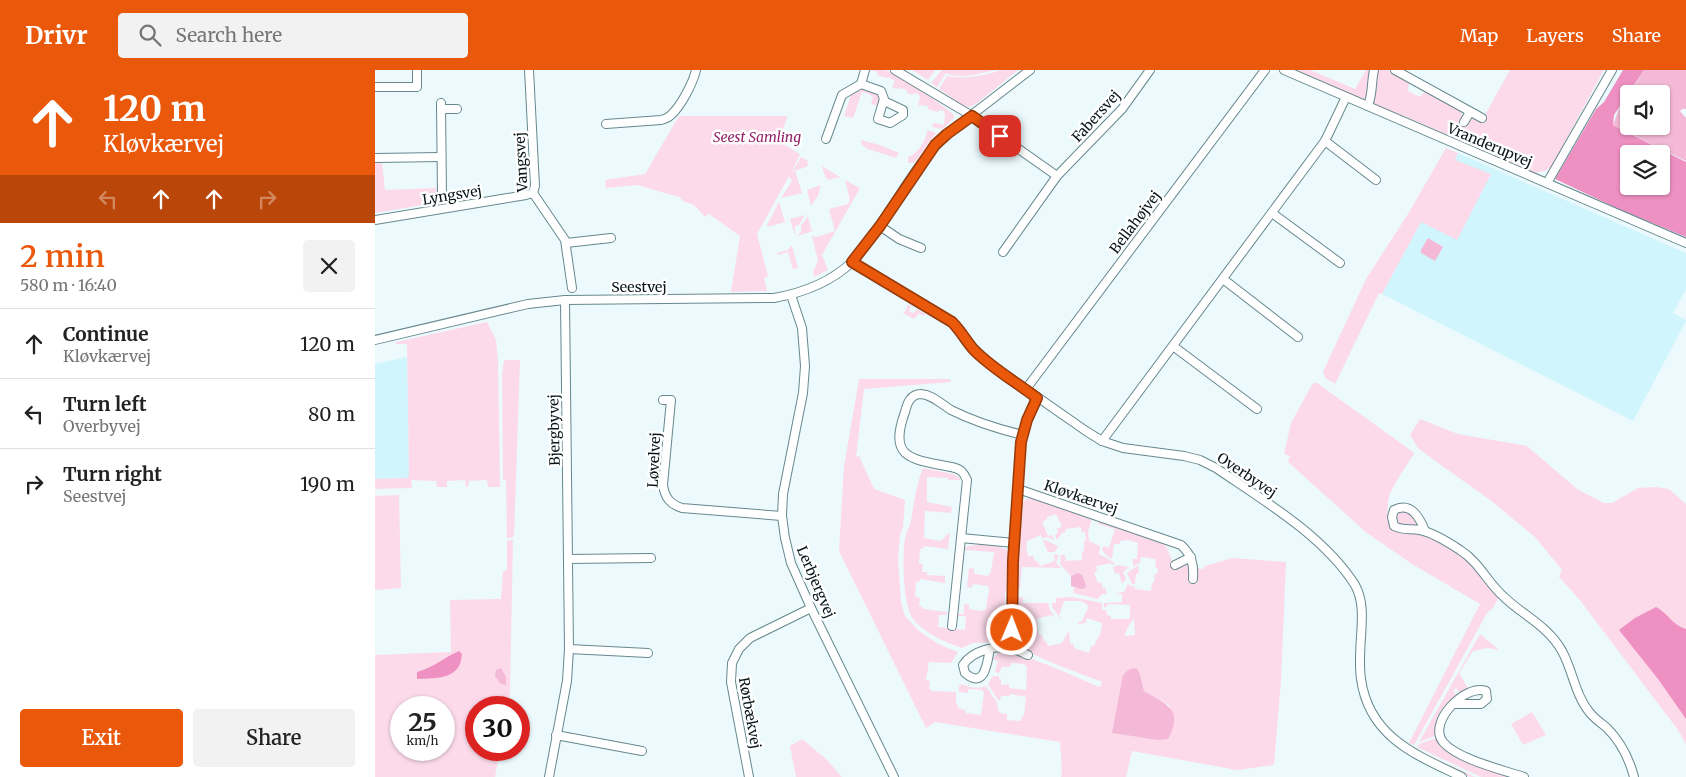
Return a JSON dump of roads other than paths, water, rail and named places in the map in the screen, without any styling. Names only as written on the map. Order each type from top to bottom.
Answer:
[{"type":"street","points":[[375,87],[417,87],[417,70]]},
{"type":"street","name":"Vangsvej","points":[[529,70],[535,186],[533,193],[565,240],[572,288]]},
{"type":"street","points":[[606,124],[667,118],[673,114],[688,90],[696,70]]},
{"type":"street","points":[[826,139],[842,95],[861,84],[865,70]]},
{"type":"street","points":[[895,70],[972,116],[1057,176]]},
{"type":"street","name":"Seestvej","points":[[375,340],[528,304],[565,300],[774,298],[791,295],[823,282],[838,274],[852,262],[880,226],[935,145],[1030,70]]},
{"type":"street","name":"Fabersvej","points":[[1003,252],[1057,176],[1122,109],[1150,70]]},
{"type":"street","name":"Bellahøjvej","points":[[1025,389],[1265,70]]},
{"type":"street","name":"Vranderupvej","points":[[1284,70],[1686,242]]},
{"type":"street","points":[[1368,106],[1375,70]]},
{"type":"street","points":[[1395,70],[1482,118]]},
{"type":"street","points":[[1547,183],[1612,70]]},
{"type":"street","points":[[861,84],[881,91],[884,101]]},
{"type":"street","points":[[1102,441],[1325,141],[1346,97]]},
{"type":"street","points":[[442,197],[441,106],[457,109]]},
{"type":"street","points":[[1464,122],[1469,112]]},
{"type":"street","points":[[1325,141],[1376,180]]},
{"type":"street","points":[[375,158],[441,157]]},
{"type":"street","name":"Lyngsvej","points":[[375,220],[533,193]]},
{"type":"street","points":[[432,198],[457,194]]},
{"type":"street","points":[[1272,213],[1340,263]]},
{"type":"street","points":[[880,226],[899,239],[921,248]]},
{"type":"street","points":[[566,244],[611,238]]},
{"type":"street","name":"Overbyvej","points":[[852,262],[952,322],[984,359],[1086,432],[1102,441],[1123,448],[1200,460],[1216,468],[1306,531],[1335,560],[1355,585],[1359,595],[1362,612],[1361,679],[1370,709],[1377,722],[1387,734],[1412,752],[1462,777]]},
{"type":"street","points":[[1223,279],[1298,337]]},
{"type":"street","name":"Lerbjergvej","points":[[791,295],[801,328],[805,366],[803,392],[783,494],[785,538],[791,563],[811,608],[894,777]]},
{"type":"street","name":"Bjergbyvej","points":[[549,777],[567,681],[569,649],[565,300]]},
{"type":"street","points":[[1173,346],[1257,409]]},
{"type":"street","points":[[952,626],[967,480],[963,471],[957,468],[922,462],[911,458],[901,450],[899,428],[908,401],[912,397],[922,394],[938,400],[949,409],[964,416],[999,430],[1023,435]]},
{"type":"street","points":[[1012,648],[1014,543],[1023,435],[1027,420],[1037,398]]},
{"type":"street","name":"Løvelvej","points":[[663,400],[671,400],[663,485],[664,493],[674,506],[783,516]]},
{"type":"street","name":"Kløvkærvej","points":[[1018,490],[1181,545],[1191,557]]},
{"type":"street","points":[[1425,531],[1446,541],[1471,559],[1503,597],[1543,627],[1555,640],[1563,653],[1579,696],[1590,713],[1621,744],[1631,764],[1634,777]]},
{"type":"street","points":[[961,538],[1014,543]]},
{"type":"street","points":[[1175,565],[1191,557],[1194,566],[1193,579]]},
{"type":"street","points":[[569,559],[651,558]]},
{"type":"street","name":"Rørbækvej","points":[[749,777],[731,682],[732,663],[739,649],[749,638],[811,608]]},
{"type":"street","points":[[990,649],[1012,648],[1027,655]]},
{"type":"street","points":[[569,649],[648,653]]},
{"type":"street","points":[[1454,704],[1441,720],[1439,727],[1439,736],[1444,744],[1468,759],[1524,777]]},
{"type":"street","points":[[556,735],[642,751]]},
{"type":"park label","name":"Seest Samling","points":[[757,137]]}]
